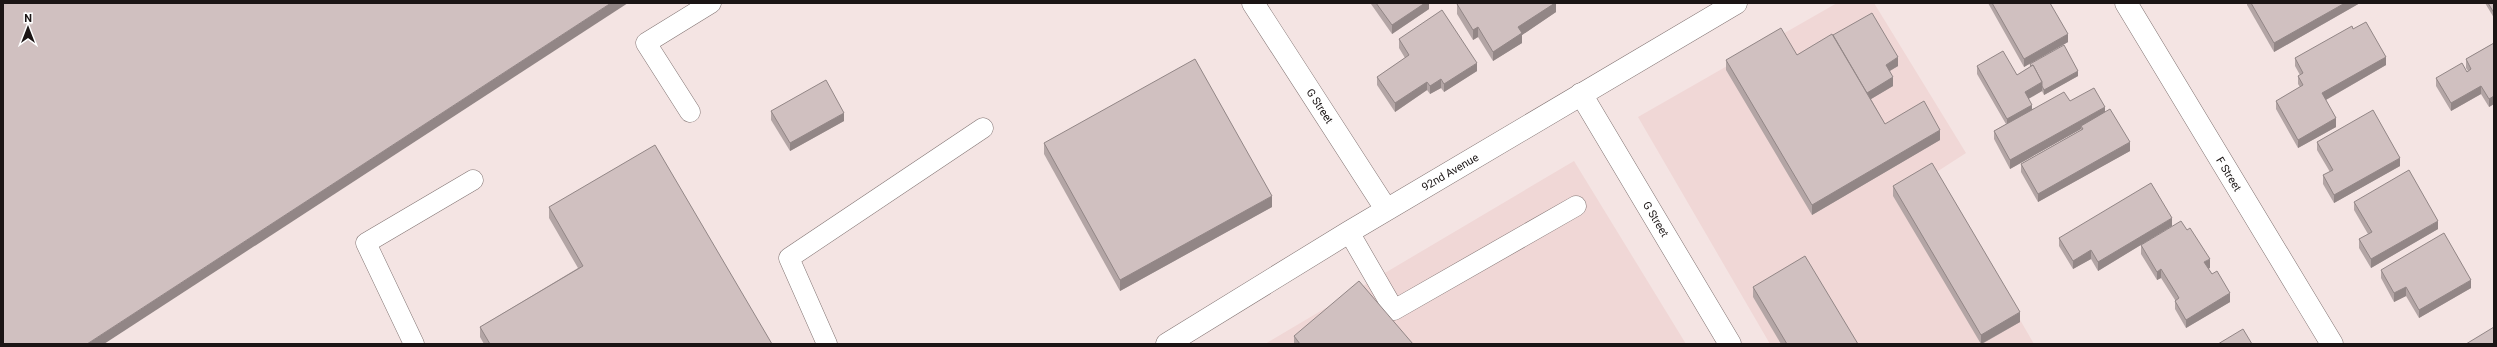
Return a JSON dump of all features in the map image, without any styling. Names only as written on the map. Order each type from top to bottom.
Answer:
[{"type":"street","name":"G Street","points":[[1254,3],[1386,209]]},
{"type":"street","name":"92nd Avenue","points":[[1167,344],[1386,209],[1736,3]]},
{"type":"street","name":"F Street","points":[[2126,3],[2332,344]]},
{"type":"street","name":"G Street","points":[[1581,94],[1730,344]]},
{"type":"lane","points":[[690,112],[646,43],[711,3]]},
{"type":"lane","points":[[827,344],[789,258],[983,128]]},
{"type":"lane","points":[[414,344],[366,243],[473,180]]},
{"type":"lane","points":[[1349,232],[1394,310],[1576,206]]},
{"type":"shaded area","points":[[1837,3],[1874,3],[1966,153],[1935,173],[2034,344],[1770,344],[1638,117]]},
{"type":"shaded area","points":[[1574,161],[1686,344],[1265,344]]},
{"type":"building","points":[[3,3],[611,3],[87,344],[3,344]]},
{"type":"building","points":[[1376,3],[1425,3],[1392,25]]},
{"type":"building","points":[[1555,3],[1518,27],[1522,33],[1493,52],[1478,27],[1473,30],[1457,4]]},
{"type":"building","points":[[1992,3],[2050,3],[2068,34],[2024,59]]},
{"type":"building","points":[[2251,3],[2345,3],[2274,43]]},
{"type":"building","points":[[2488,3],[2494,3],[2494,13]]},
{"type":"building","points":[[1442,10],[1477,63],[1444,84],[1441,79],[1430,86],[1427,82],[1395,103],[1377,77],[1409,55],[1399,39]]},
{"type":"building","points":[[1872,13],[1898,57],[1886,65],[1893,77],[1867,93],[1833,35]]},
{"type":"building","points":[[2366,22],[2386,57],[2322,93],[2336,118],[2298,140],[2276,101],[2303,85],[2298,76],[2303,73],[2295,58],[2352,26],[2353,29]]},
{"type":"building","points":[[1781,28],[1797,55],[1832,34],[1885,124],[1924,101],[1940,130],[1812,205],[1726,60]]},
{"type":"building","points":[[2494,43],[2494,96],[2489,99],[2481,86],[2451,103],[2436,78],[2462,63],[2467,72],[2471,69],[2466,59]]},
{"type":"building","points":[[2064,45],[2078,71],[2044,90],[2042,82],[2033,65],[2031,66],[2030,64]]},
{"type":"building","points":[[2003,51],[2017,75],[2033,65],[2042,82],[2025,92],[2032,105],[2007,119],[1977,66]]},
{"type":"building","points":[[1195,59],[1272,196],[1120,280],[1044,143]]},
{"type":"building","points":[[826,80],[844,113],[790,143],[771,111]]},
{"type":"building","points":[[2094,88],[2105,107],[2010,160],[1994,131],[2064,92],[2070,101]]},
{"type":"building","points":[[2110,109],[2130,142],[2038,194],[2021,164],[2083,129],[2081,126]]},
{"type":"building","points":[[2373,110],[2400,158],[2334,195],[2323,175],[2333,170],[2317,142]]},
{"type":"building","points":[[655,145],[772,344],[490,344],[480,327],[583,266],[549,207]]},
{"type":"building","points":[[1932,163],[2020,312],[1981,335],[1893,186]]},
{"type":"building","points":[[2409,170],[2438,221],[2371,259],[2359,239],[2372,232],[2354,202]]},
{"type":"building","points":[[2151,183],[2172,218],[2098,262],[2091,250],[2073,261],[2059,238]]},
{"type":"building","points":[[2181,221],[2187,230],[2190,228],[2210,259],[2204,262],[2212,274],[2217,271],[2230,293],[2186,320],[2175,301],[2179,298],[2161,269],[2157,272],[2141,245]]},
{"type":"building","points":[[2444,233],[2471,280],[2419,310],[2406,287],[2394,293],[2381,270]]},
{"type":"building","points":[[1805,256],[1858,344],[1787,344],[1753,287]]},
{"type":"building","points":[[1359,281],[1413,344],[1300,344],[1294,336]]},
{"type":"building","points":[[2494,327],[2494,344],[2466,344]]},
{"type":"building","points":[[2243,329],[2252,344],[2218,344]]}]
